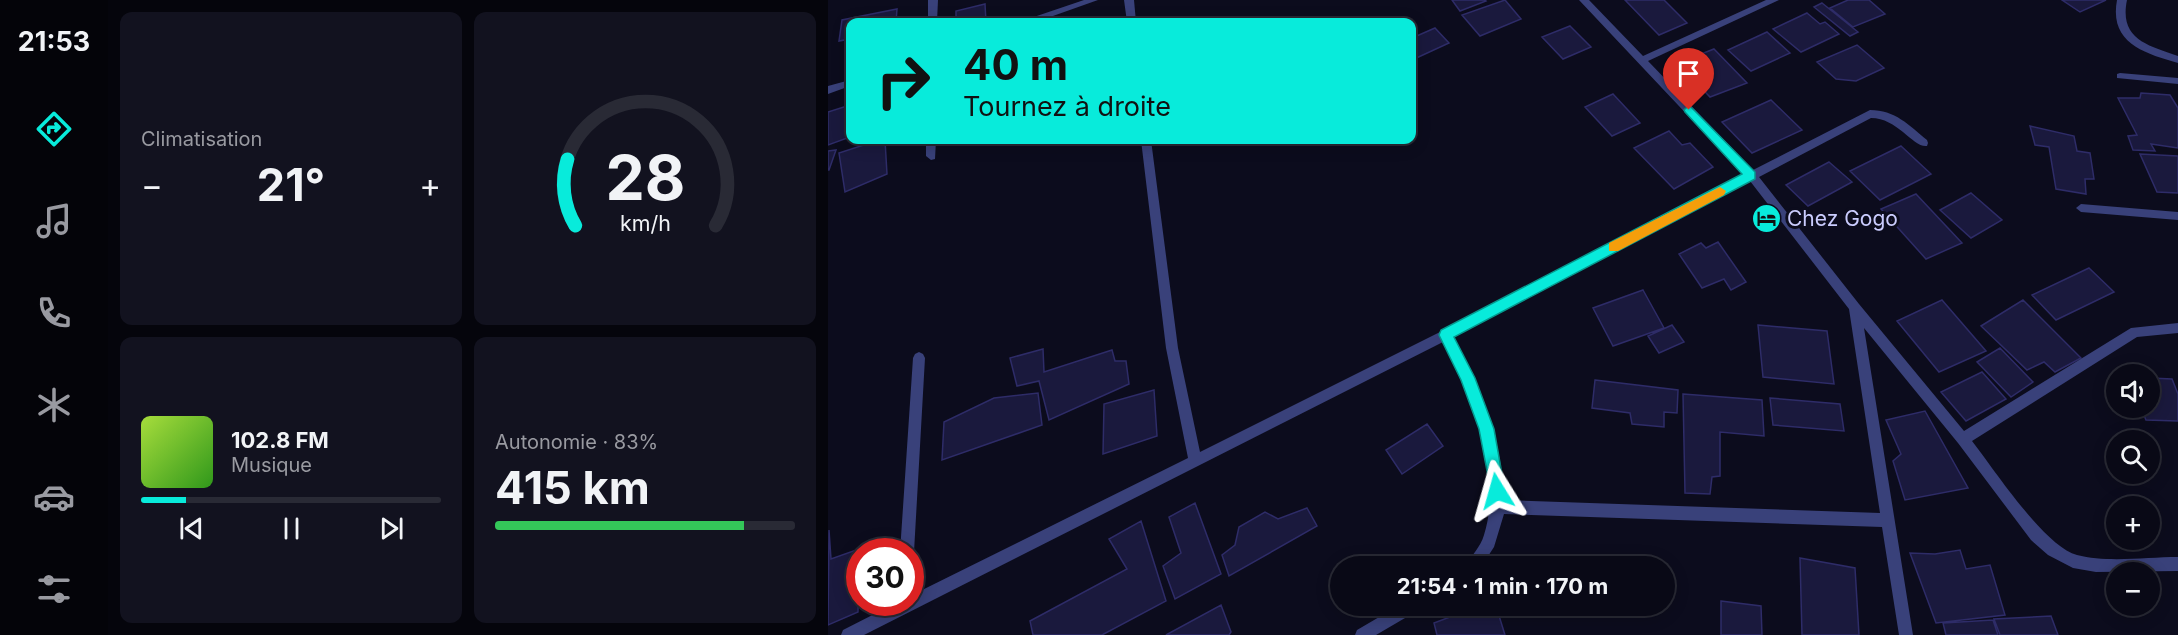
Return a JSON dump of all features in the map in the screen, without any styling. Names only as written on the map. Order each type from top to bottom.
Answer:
[{"type":"street","points":[[933,0],[933,18]]},
{"type":"street","points":[[1040,18],[1093,0]]},
{"type":"street","points":[[1129,0],[1131,18]]},
{"type":"street","points":[[1584,0],[1751,175],[1855,308],[1963,439],[2036,535],[2053,550],[2073,561],[2096,565],[2178,564]]},
{"type":"street","points":[[1643,60],[1774,0]]},
{"type":"street","points":[[2122,0],[2117,15],[2119,26],[2129,38],[2178,60]]},
{"type":"street","points":[[2120,76],[2178,81]]},
{"type":"street","points":[[828,90],[846,83]]},
{"type":"street","points":[[924,595],[1446,335],[1870,114],[1881,113],[1893,117],[1923,143]]},
{"type":"street","points":[[931,144],[931,156]]},
{"type":"street","points":[[1146,144],[1172,348],[1195,461]]},
{"type":"street","points":[[2081,207],[2178,216]]},
{"type":"street","points":[[1855,308],[1906,635]]},
{"type":"street","points":[[1963,439],[2135,332],[2178,328]]},
{"type":"street","points":[[1446,335],[1467,378],[1487,429],[1499,507],[1483,556]]},
{"type":"street","points":[[908,538],[919,358]]},
{"type":"street","points":[[1499,507],[1887,520]]},
{"type":"street","points":[[848,635],[883,616]]},
{"type":"street","points":[[1362,635],[1395,616]]},
{"type":"building","points":[[1452,0],[1485,0],[1486,1],[1460,11]]},
{"type":"building","points":[[1505,0],[1521,19],[1480,36],[1462,15]]},
{"type":"building","points":[[1625,0],[1664,0],[1687,23],[1659,35]]},
{"type":"building","points":[[1848,0],[1869,0],[1885,14],[1853,27],[1830,8]]},
{"type":"building","points":[[2062,0],[2106,0],[2080,12]]},
{"type":"building","points":[[1822,3],[1858,32],[1850,36],[1814,7]]},
{"type":"building","points":[[985,4],[986,18],[956,18],[956,11]]},
{"type":"building","points":[[897,9],[896,18],[852,18]]},
{"type":"building","points":[[1807,13],[1820,24],[1825,22],[1839,34],[1801,52],[1773,29]]},
{"type":"building","points":[[846,19],[846,40],[839,41],[842,20]]},
{"type":"building","points":[[1570,26],[1591,47],[1563,59],[1542,37]]},
{"type":"building","points":[[1435,28],[1449,43],[1416,58],[1416,36]]},
{"type":"building","points":[[1767,32],[1790,53],[1751,71],[1728,50]]},
{"type":"building","points":[[1857,45],[1884,68],[1856,81],[1836,79],[1817,62]]},
{"type":"building","points":[[1714,49],[1747,83],[1710,97],[1678,63]]},
{"type":"building","points":[[2141,93],[2170,95],[2178,108],[2178,148],[2151,144],[2155,151],[2133,150],[2128,136],[2137,135],[2118,98],[2140,98]]},
{"type":"building","points":[[1613,94],[1640,123],[1612,136],[1585,107]]},
{"type":"building","points":[[1771,100],[1802,130],[1752,153],[1722,122]]},
{"type":"building","points":[[846,106],[846,138],[828,145],[828,112]]},
{"type":"building","points":[[2030,126],[2074,136],[2077,151],[2090,153],[2094,179],[2085,179],[2086,194],[2056,189],[2049,147],[2035,145]]},
{"type":"building","points":[[1669,131],[1682,145],[1690,143],[1713,167],[1674,189],[1634,148]]},
{"type":"building","points":[[867,144],[885,144],[887,174],[845,192],[839,153]]},
{"type":"building","points":[[1901,146],[1931,174],[1880,200],[1850,171]]},
{"type":"building","points":[[836,150],[829,170],[828,170],[828,151]]},
{"type":"building","points":[[2140,154],[2178,156],[2178,193],[2157,192]]},
{"type":"building","points":[[1829,162],[1852,182],[1808,206],[1786,185]]},
{"type":"building","points":[[1971,193],[2002,220],[1971,238],[1940,210]]},
{"type":"building","points":[[1916,194],[1962,243],[1926,259],[1881,209]]},
{"type":"building","points":[[1718,242],[1746,282],[1731,290],[1724,279],[1702,288],[1679,254],[1701,243],[1706,248]]},
{"type":"building","points":[[2089,268],[2114,292],[2056,320],[2032,295]]},
{"type":"building","points":[[1643,290],[1664,328],[1613,346],[1593,308]]},
{"type":"building","points":[[1942,300],[1986,351],[1939,372],[1897,321]]},
{"type":"building","points":[[2023,300],[2081,358],[2055,372],[2044,362],[2027,370],[1981,326]]},
{"type":"building","points":[[1672,325],[1684,342],[1659,353],[1648,336]]},
{"type":"building","points":[[1758,325],[1827,331],[1834,384],[1763,377]]},
{"type":"building","points":[[2000,348],[2033,382],[2011,397],[1977,362]]},
{"type":"building","points":[[1043,349],[1044,372],[1112,350],[1115,361],[1126,361],[1129,384],[1049,420],[1039,381],[1017,386],[1010,358]]},
{"type":"building","points":[[1982,372],[2006,399],[1966,421],[1941,392]]},
{"type":"building","points":[[2160,378],[2172,379],[2178,394],[2178,421],[2146,420],[2145,418],[2160,418]]},
{"type":"building","points":[[1595,380],[1678,390],[1677,413],[1664,412],[1664,427],[1632,424],[1630,413],[1592,408]]},
{"type":"building","points":[[1154,390],[1157,436],[1103,454],[1104,404]]},
{"type":"building","points":[[1038,393],[1042,425],[942,460],[944,422],[994,398]]},
{"type":"building","points":[[1683,394],[1762,400],[1764,436],[1720,432],[1720,476],[1712,477],[1710,494],[1685,493]]},
{"type":"building","points":[[1770,398],[1840,404],[1844,431],[1773,425]]},
{"type":"building","points":[[1925,411],[1968,488],[1905,500],[1893,461],[1901,454],[1886,420]]},
{"type":"building","points":[[1427,424],[1443,446],[1402,474],[1386,450]]},
{"type":"building","points":[[1195,503],[1221,574],[1175,599],[1163,566],[1181,553],[1169,517]]},
{"type":"building","points":[[1307,508],[1317,526],[1229,576],[1222,555],[1235,545],[1239,527],[1265,512],[1278,519]]},
{"type":"building","points":[[1141,521],[1166,601],[1102,635],[1033,635],[1030,621],[1127,569],[1109,539]]},
{"type":"building","points":[[829,530],[831,559],[846,554],[846,616],[849,616],[828,625]]},
{"type":"building","points":[[1960,550],[1966,569],[1990,565],[2005,615],[1936,623],[1910,553],[1935,554]]},
{"type":"building","points":[[1800,558],[1855,568],[1859,635],[1802,635]]},
{"type":"building","points":[[1721,601],[1761,606],[1762,635],[1721,635]]},
{"type":"building","points":[[1221,605],[1231,632],[1229,635],[1166,635]]},
{"type":"building","points":[[1453,616],[1499,616],[1505,635],[1437,635],[1434,623]]},
{"type":"building","points":[[2051,616],[2058,635],[2000,635],[1994,619]]},
{"type":"building","points":[[1993,620],[1998,635],[1946,635],[1943,623]]},
{"type":"slow traffic","points":[[1613,247],[1720,191]]},
{"type":"place","name":"Chez Gogo","points":[[1766,219]]},
{"type":"route","points":[[1497,491],[1487,429],[1467,378],[1446,335],[1751,175],[1689,110]]}]
